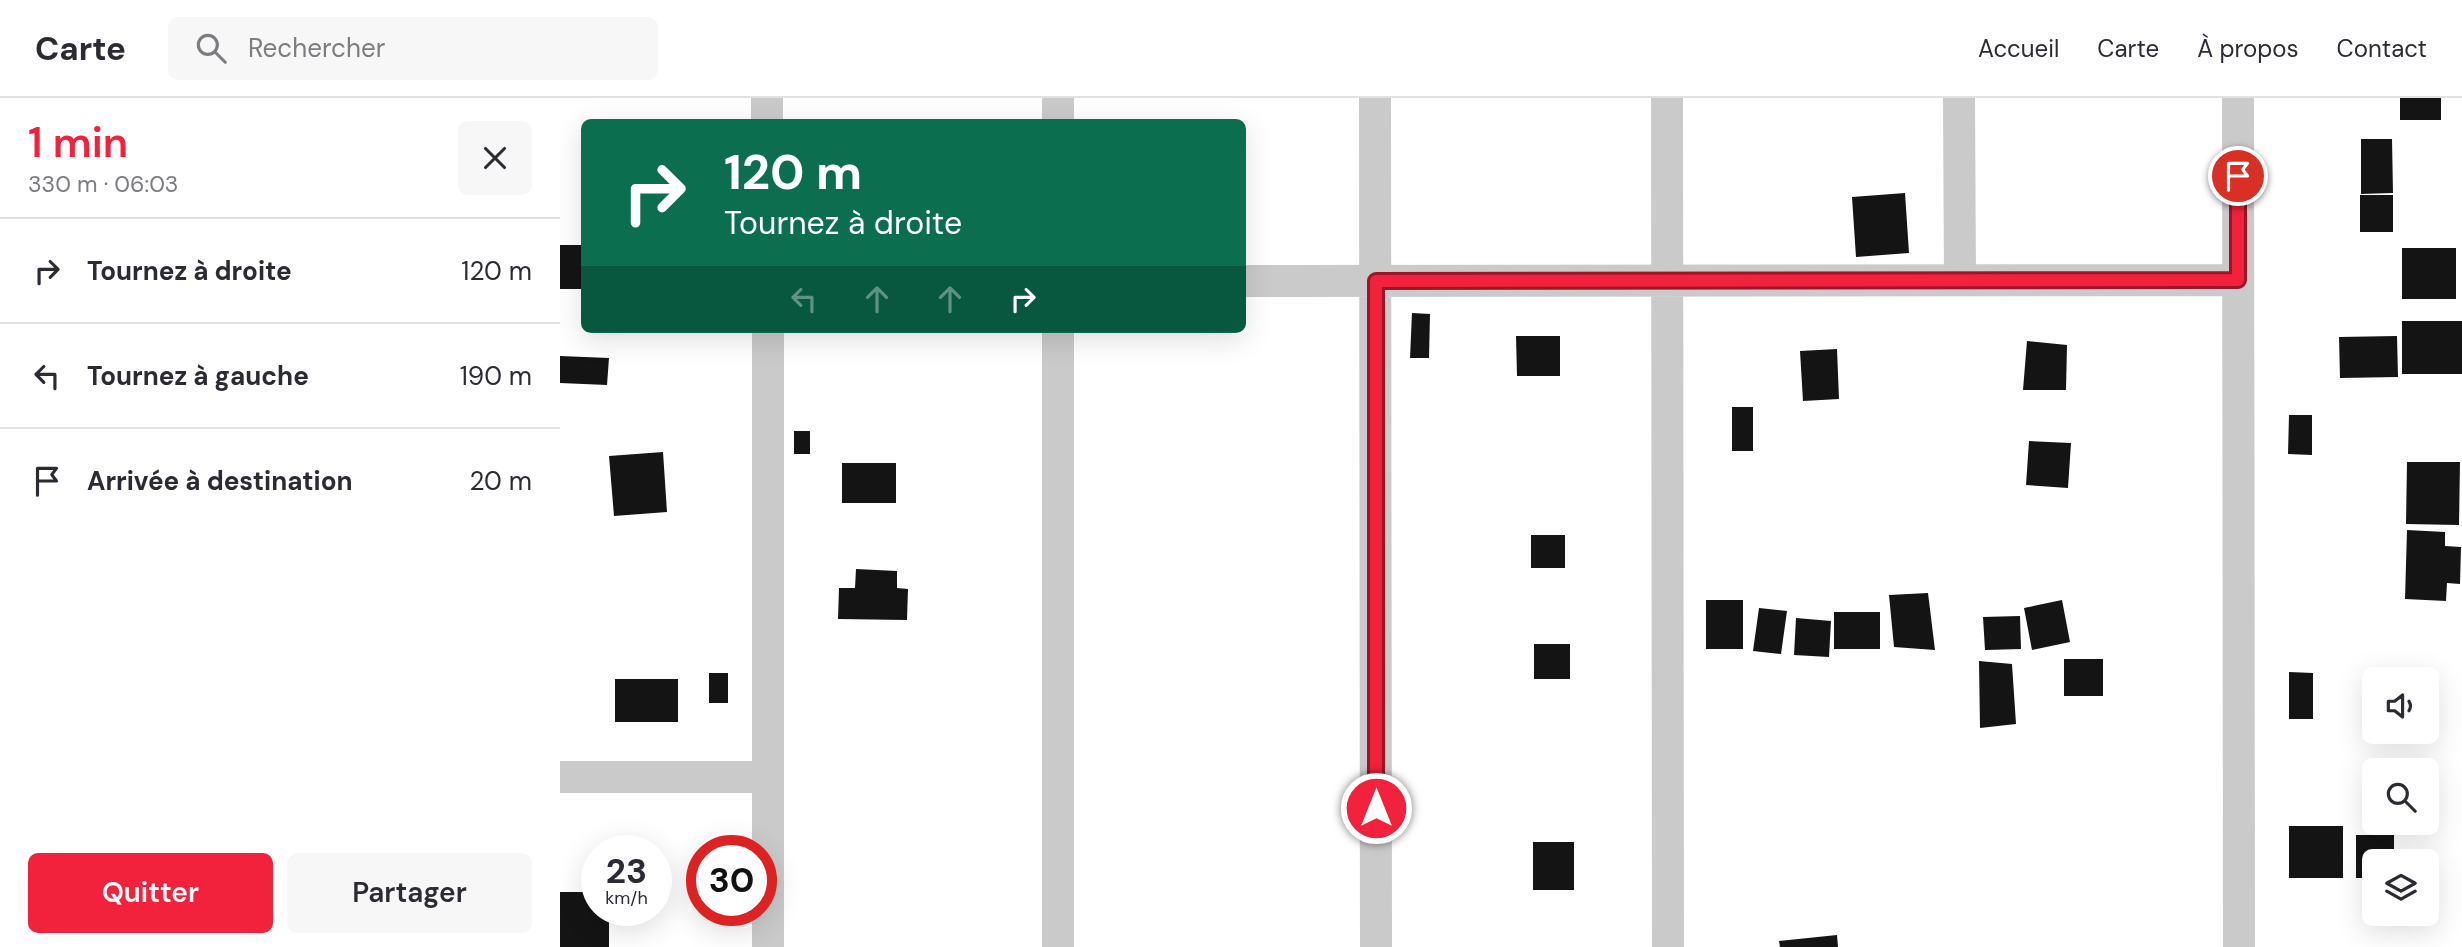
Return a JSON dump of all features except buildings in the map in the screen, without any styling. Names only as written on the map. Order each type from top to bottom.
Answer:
[{"type":"street","points":[[767,98],[767,119]]},
{"type":"street","points":[[1058,98],[1058,119]]},
{"type":"street","points":[[1376,98],[1376,947]]},
{"type":"street","points":[[1667,98],[1668,947]]},
{"type":"street","points":[[1959,98],[1959,280]]},
{"type":"street","points":[[2238,98],[2239,947]]},
{"type":"street","points":[[1246,281],[2238,280]]},
{"type":"street","points":[[768,333],[768,947]]},
{"type":"street","points":[[1058,333],[1058,947]]},
{"type":"street","points":[[560,777],[768,777]]},
{"type":"route","points":[[1376,808],[1376,281],[2238,280],[2238,176]]}]
